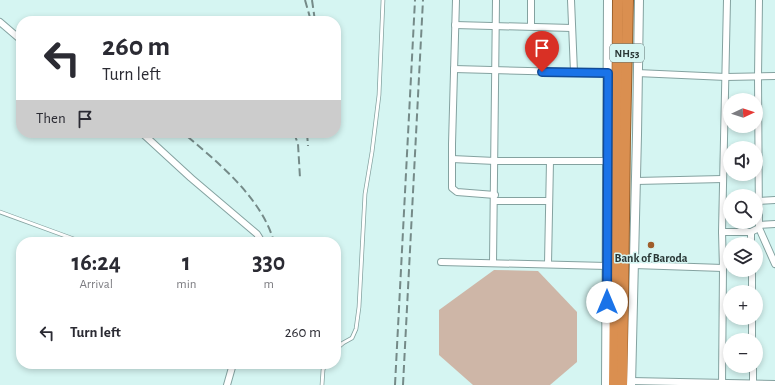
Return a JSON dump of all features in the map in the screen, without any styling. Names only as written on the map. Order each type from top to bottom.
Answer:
[{"type":"highway","name":"NH53","points":[[618,0],[622,106],[628,384]]},
{"type":"highway","name":"NH53","points":[[614,385],[622,106],[628,0]]},
{"type":"street","points":[[456,0],[452,159],[452,185],[455,192],[494,198],[548,202]]},
{"type":"street","points":[[493,263],[496,0]]},
{"type":"street","points":[[531,0],[531,26]]},
{"type":"street","points":[[571,0],[574,72]]},
{"type":"street","points":[[606,385],[608,0]]},
{"type":"street","points":[[639,0],[634,265],[628,384],[775,384]]},
{"type":"street","points":[[724,141],[727,0]]},
{"type":"street","points":[[759,0],[759,189]]},
{"type":"street","points":[[0,22],[16,36]]},
{"type":"street","points":[[455,24],[572,28]]},
{"type":"street","points":[[454,69],[608,73]]},
{"type":"street","points":[[638,73],[726,77],[775,76]]},
{"type":"street","points":[[147,138],[259,237]]},
{"type":"street","points":[[452,159],[608,161]]},
{"type":"street","points":[[548,264],[548,202],[550,161]]},
{"type":"street","points":[[636,181],[723,179],[723,250]]},
{"type":"street","points":[[763,201],[775,200]]},
{"type":"street","points":[[763,226],[775,224]]},
{"type":"street","points":[[722,232],[751,232],[755,229]]},
{"type":"street","points":[[760,229],[775,264]]},
{"type":"street","points":[[751,232],[751,237]]},
{"type":"street","points":[[441,262],[607,266]]},
{"type":"street","points":[[634,265],[723,268]]},
{"type":"street","points":[[722,384],[724,277]]},
{"type":"street","points":[[227,385],[232,369]]},
{"type":"street","points":[[753,373],[753,384]]},
{"type":"lane","points":[[341,345],[352,338],[356,329],[365,194],[379,95],[383,0]]},
{"type":"lane","points":[[0,212],[68,237]]},
{"type":"lane","points":[[322,385],[323,369]]},
{"type":"shaded area","points":[[494,270],[538,271],[577,312],[577,362],[550,385],[473,385],[439,355],[439,310]]},
{"type":"railway","points":[[305,0],[310,16]]},
{"type":"railway","points":[[312,0],[314,16]]},
{"type":"railway","points":[[395,385],[415,0]]},
{"type":"railway","points":[[403,385],[423,0]]},
{"type":"railway","points":[[189,138],[227,171],[250,197],[260,211],[272,237]]},
{"type":"railway","points":[[296,138],[298,144],[300,178]]},
{"type":"railway","points":[[307,138],[308,146]]},
{"type":"place","name":"Bank of Baroda","points":[[651,245]]},
{"type":"route","points":[[542,72],[608,73],[607,302]]}]
